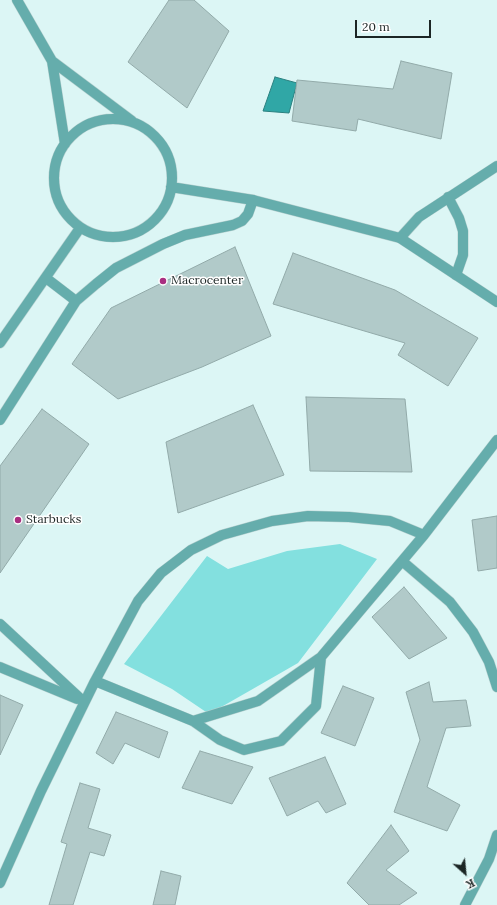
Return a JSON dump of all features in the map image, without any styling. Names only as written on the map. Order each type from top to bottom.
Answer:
[{"type":"street","points":[[17,0],[52,61],[65,144]]},
{"type":"street","points":[[52,61],[152,134],[164,149],[171,167],[171,187],[165,206],[152,222],[136,233],[117,237],[104,236],[80,228],[66,215],[57,198],[53,179],[56,160],[65,144],[79,130],[96,122],[115,119],[135,123]]},
{"type":"street","points":[[400,238],[419,217],[497,166]]},
{"type":"street","points":[[171,187],[253,200],[400,238],[497,302]]},
{"type":"street","points":[[448,197],[459,218],[463,231],[463,255],[456,275]]},
{"type":"street","points":[[0,420],[76,301],[116,268],[139,255],[185,235],[232,225],[242,221],[248,214],[253,200]]},
{"type":"street","points":[[0,343],[80,228]]},
{"type":"street","points":[[46,278],[76,301]]},
{"type":"street","points":[[193,721],[258,701],[321,657],[424,535],[497,440]]},
{"type":"street","points":[[0,883],[41,791],[84,702],[138,600],[161,573],[191,550],[222,535],[272,521],[308,516],[349,517],[390,521],[424,535]]},
{"type":"street","points":[[402,561],[450,602],[473,632],[489,662],[497,687]]},
{"type":"street","points":[[0,624],[84,702]]},
{"type":"street","points":[[95,681],[193,721],[220,740],[244,750],[281,741],[316,706],[321,657]]},
{"type":"street","points":[[0,667],[84,702]]},
{"type":"street","points":[[466,905],[489,859],[497,835]]},
{"type":"shaded area","points":[[275,77],[297,83],[289,113],[263,111]]},
{"type":"shaded area","points":[[340,544],[377,559],[298,663],[209,714],[172,689],[124,664],[207,556],[228,569],[287,551]]},
{"type":"building","points":[[169,0],[194,0],[229,31],[187,108],[128,62]]},
{"type":"building","points":[[401,61],[452,73],[441,139],[358,119],[356,131],[292,121],[297,80],[393,89]]},
{"type":"building","points":[[235,247],[271,336],[202,367],[118,399],[72,364],[111,308]]},
{"type":"building","points":[[293,253],[395,290],[478,338],[448,386],[398,355],[405,343],[273,304]]},
{"type":"building","points":[[306,397],[405,399],[412,472],[310,471]]},
{"type":"building","points":[[253,405],[284,475],[178,513],[166,442]]},
{"type":"building","name":"Starbucks","points":[[42,409],[89,444],[0,573],[0,466]]},
{"type":"building","points":[[497,516],[497,568],[478,571],[472,520]]},
{"type":"building","points":[[404,587],[447,638],[409,659],[372,617]]},
{"type":"building","points":[[429,682],[433,702],[466,700],[471,726],[446,728],[427,787],[460,805],[447,831],[394,812],[420,740],[406,692]]},
{"type":"building","points":[[343,686],[374,698],[355,746],[321,733]]},
{"type":"building","points":[[0,695],[23,705],[0,755]]},
{"type":"building","points":[[116,712],[168,732],[159,758],[125,743],[113,764],[96,753]]},
{"type":"building","points":[[200,751],[253,767],[232,804],[182,788]]},
{"type":"building","points":[[325,757],[346,804],[326,813],[318,801],[287,816],[269,778]]},
{"type":"building","points":[[80,783],[100,789],[88,828],[111,835],[104,856],[90,852],[73,905],[49,905],[67,844],[61,842]]},
{"type":"building","points":[[391,825],[409,851],[386,870],[417,893],[399,905],[369,905],[347,883]]},
{"type":"building","points":[[161,871],[181,876],[175,905],[153,905]]},
{"type":"place","name":"Macrocenter","points":[[163,281]]},
{"type":"place","name":"Starbucks","points":[[18,520]]}]
